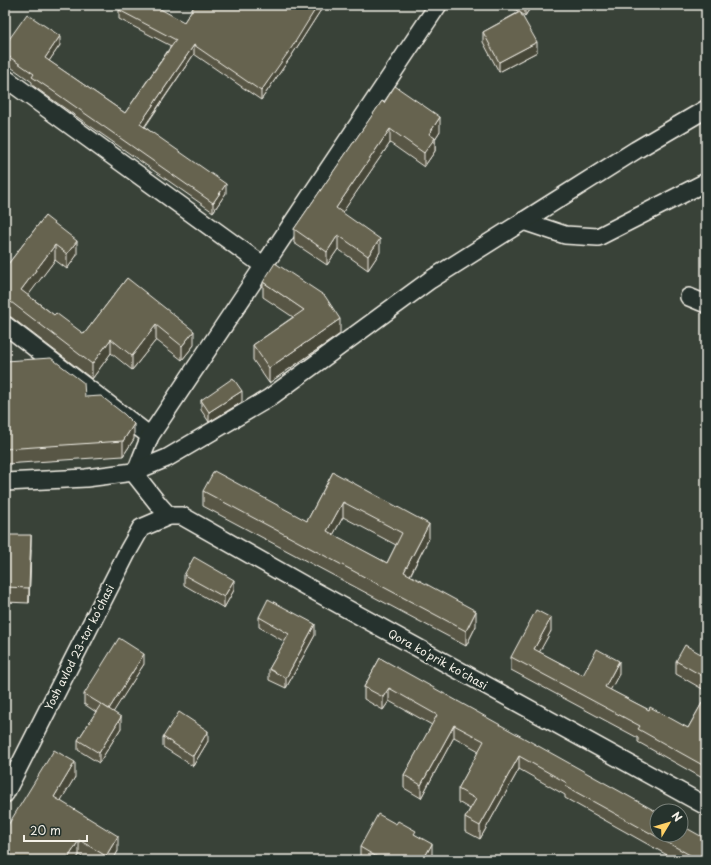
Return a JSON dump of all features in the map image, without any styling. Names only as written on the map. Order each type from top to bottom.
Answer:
[{"type":"street","points":[[135,471],[150,436],[438,5]]},
{"type":"street","points":[[5,78],[264,266]]},
{"type":"street","points":[[5,482],[86,478],[135,471],[167,458],[269,398],[430,280],[636,150],[706,109]]},
{"type":"street","points":[[523,221],[565,235],[598,237],[706,182]]},
{"type":"street","points":[[689,297],[706,304]]},
{"type":"street","points":[[5,325],[150,436]]},
{"type":"street","points":[[135,471],[164,510]]},
{"type":"street","name":"Yosh avlod 23-tor koʻchasi","points":[[5,794],[140,528],[164,510]]},
{"type":"street","name":"Qora koʻprik koʻchasi","points":[[164,510],[182,516],[302,584],[706,806]]},
{"type":"building","points":[[122,5],[153,5],[184,22],[195,5],[318,5],[292,47],[261,91],[194,45],[140,124],[226,184],[213,203],[32,77],[34,74],[5,54],[5,45],[27,14],[60,36],[45,58],[125,113],[176,40],[119,10]]},
{"type":"building","points":[[520,12],[537,42],[499,62],[483,32]]},
{"type":"building","points":[[395,86],[440,117],[429,134],[435,138],[424,153],[390,129],[336,208],[380,239],[368,256],[338,235],[327,252],[294,229],[382,101],[384,103]]},
{"type":"building","points":[[45,216],[77,241],[67,254],[55,245],[21,290],[54,315],[56,313],[84,334],[127,278],[194,331],[182,346],[156,325],[132,356],[111,339],[92,364],[11,302],[5,301],[5,268]]},
{"type":"building","points":[[275,263],[325,296],[340,319],[269,368],[253,345],[304,310],[263,282]]},
{"type":"building","points":[[51,358],[84,383],[85,397],[101,396],[134,424],[123,441],[5,449],[5,361]]},
{"type":"building","points":[[233,378],[242,391],[209,412],[201,400]]},
{"type":"building","points":[[214,471],[307,521],[333,472],[429,524],[404,572],[476,611],[466,631],[203,491]],"holes":[[[343,502],[402,533],[387,563],[327,531]]]},
{"type":"building","points":[[5,535],[31,535],[29,588],[5,587]]},
{"type":"building","points":[[194,557],[234,580],[224,597],[184,575]]},
{"type":"building","points":[[268,599],[315,624],[286,678],[269,669],[289,634],[259,617]]},
{"type":"building","points":[[536,610],[551,618],[534,649],[583,675],[597,649],[619,661],[605,687],[649,710],[650,707],[688,728],[706,696],[706,767],[638,729],[640,726],[511,657]]},
{"type":"building","points":[[119,638],[144,654],[109,709],[84,694]]},
{"type":"building","points":[[685,645],[706,657],[706,678],[676,661]]},
{"type":"building","points":[[380,658],[649,808],[649,832],[565,786],[567,783],[519,756],[480,826],[465,818],[476,799],[458,789],[484,741],[454,725],[421,785],[404,775],[437,715],[389,688],[383,697],[364,687]]},
{"type":"building","points":[[101,704],[121,717],[99,753],[78,740]]},
{"type":"building","points":[[179,712],[208,731],[193,756],[163,737]]},
{"type":"building","points":[[54,750],[75,762],[54,797],[118,836],[106,856],[79,840],[67,860],[5,860],[5,830]]},
{"type":"building","points":[[378,814],[396,824],[398,821],[416,831],[414,834],[432,844],[423,860],[382,860],[360,847]]},
{"type":"building","points":[[689,829],[706,839],[706,860],[699,860],[668,843],[689,843]]}]
